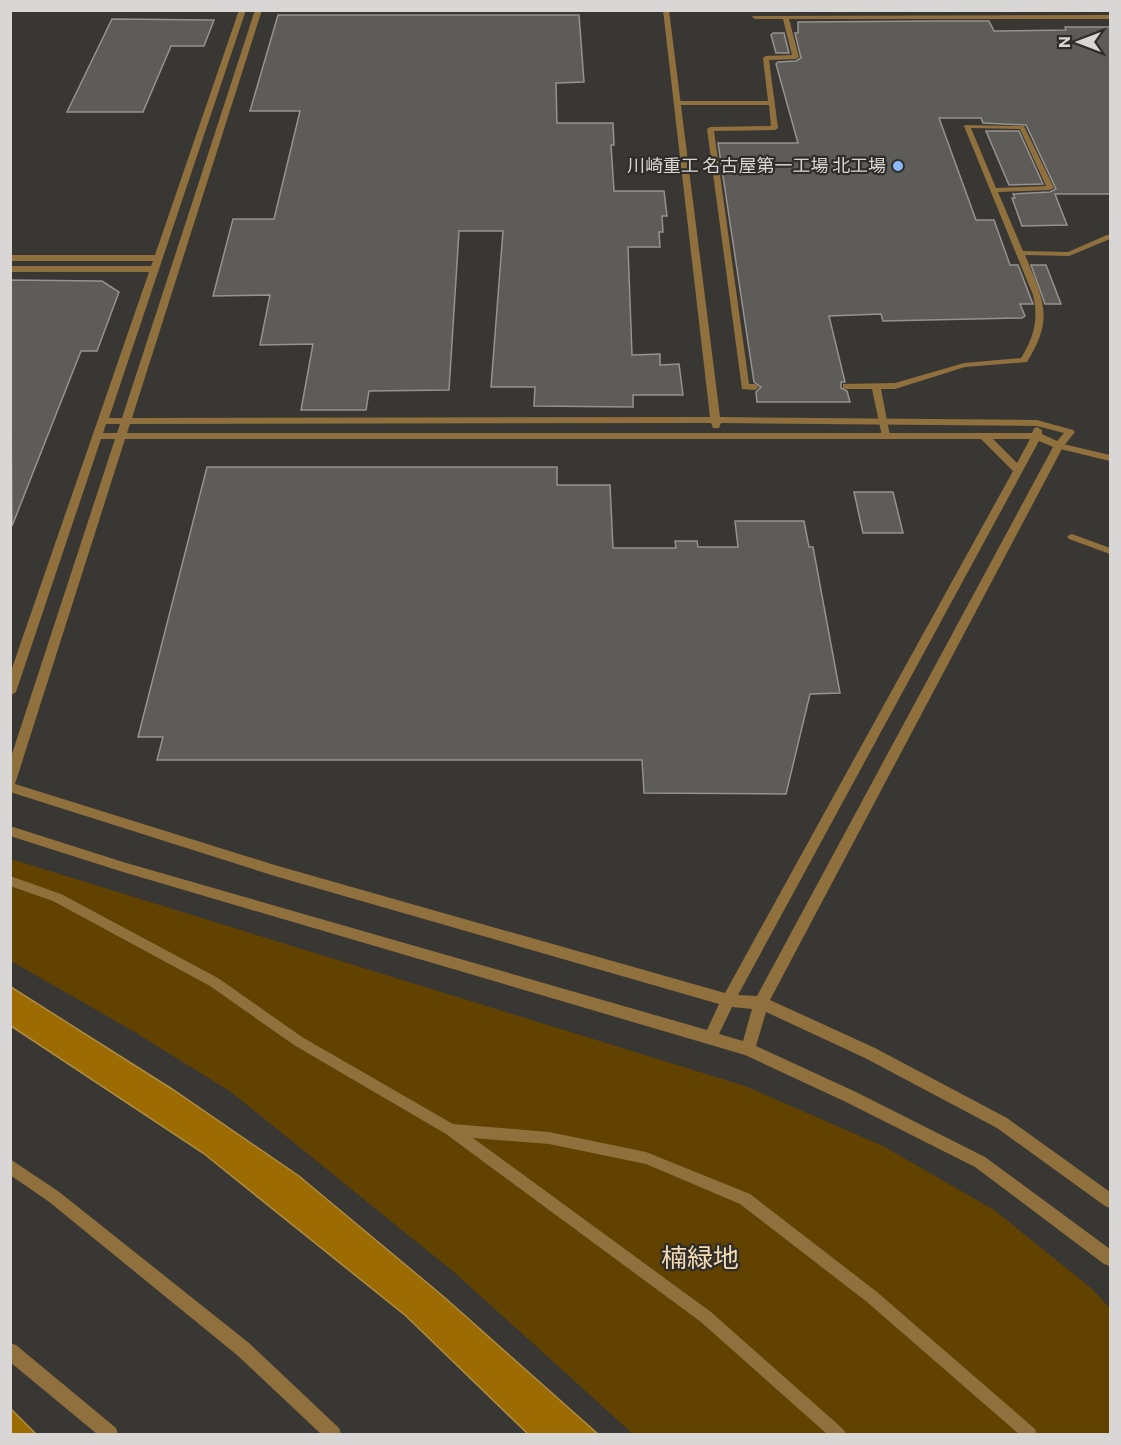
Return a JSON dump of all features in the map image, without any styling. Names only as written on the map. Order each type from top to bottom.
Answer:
[{"type":"street","points":[[10,692],[105,421],[154,269],[243,10]]},
{"type":"street","points":[[10,781],[259,10]]},
{"type":"street","points":[[666,10],[717,436]]},
{"type":"street","points":[[10,258],[158,258]]},
{"type":"street","points":[[10,269],[154,269]]},
{"type":"street","points":[[105,421],[715,420],[883,422],[1070,432],[1059,446],[761,1003],[748,1049]]},
{"type":"street","points":[[99,436],[985,437],[1037,429],[1059,446]]},
{"type":"street","points":[[711,1037],[728,1000],[1018,470],[1037,429]]},
{"type":"street","points":[[985,437],[1018,470]]},
{"type":"street","points":[[10,788],[157,835],[459,925],[728,1000],[761,1003],[870,1053],[1002,1123],[1110,1201]]},
{"type":"street","points":[[10,831],[123,867],[748,1049],[851,1096],[981,1162],[1110,1258]]},
{"type":"street","points":[[10,1166],[53,1196],[243,1348],[333,1434]]},
{"type":"street","points":[[10,1351],[110,1434]]},
{"type":"lane","points":[[755,17],[1110,17]]},
{"type":"lane","points":[[755,387],[745,387],[710,129],[775,128],[766,58],[796,57],[786,17]]},
{"type":"lane","points":[[677,104],[772,104]]},
{"type":"lane","points":[[846,386],[895,386],[964,365],[1024,360],[1037,342],[1041,308],[968,126],[1022,127],[1050,188],[994,190]]},
{"type":"lane","points":[[1020,253],[1069,254],[1110,237]]},
{"type":"lane","points":[[876,386],[886,436]]},
{"type":"lane","points":[[1059,446],[1110,458]]},
{"type":"lane","points":[[1072,537],[1110,551]]},
{"type":"lane","points":[[10,881],[57,897],[214,982],[298,1041],[451,1130],[706,1317],[838,1434]]},
{"type":"lane","points":[[451,1130],[549,1138],[646,1158],[745,1198],[872,1297],[1030,1434]]},
{"type":"green space","name":"楠緑地","points":[[11,859],[745,1086],[883,1146],[994,1210],[1091,1288],[1110,1308],[1110,1434],[633,1434],[454,1272],[231,1092],[133,1031],[11,961]]},
{"type":"shaded area","points":[[11,987],[172,1089],[299,1176],[444,1297],[598,1434],[528,1434],[406,1316],[203,1153],[11,1026]]},
{"type":"shaded area","points":[[11,1409],[36,1434],[11,1434]]},
{"type":"building","points":[[278,15],[579,15],[584,82],[556,83],[557,123],[613,123],[614,145],[611,145],[614,191],[664,191],[667,216],[662,216],[663,232],[659,232],[660,247],[628,247],[632,355],[660,354],[660,365],[679,364],[683,395],[633,395],[633,407],[534,406],[535,387],[491,387],[503,231],[459,231],[449,390],[369,391],[366,410],[301,410],[313,344],[260,345],[270,295],[213,296],[233,219],[274,219],[300,111],[250,111]]},
{"type":"building","points":[[112,19],[214,20],[204,46],[171,46],[143,112],[67,112]]},
{"type":"building","name":"川崎重工 名古屋第一工場 北工場","points":[[989,21],[994,31],[1110,27],[1110,194],[1055,194],[1067,225],[1022,226],[1012,198],[1015,198],[1013,194],[1050,192],[1056,189],[1026,125],[983,123],[981,118],[939,118],[976,220],[994,220],[1010,265],[1018,265],[1033,304],[1020,304],[1025,316],[1022,318],[883,321],[881,314],[829,316],[845,382],[841,382],[841,388],[847,391],[850,402],[757,402],[756,392],[761,387],[754,382],[718,143],[798,143],[776,64],[801,58],[795,33],[798,33],[798,22]]},
{"type":"building","points":[[784,33],[789,53],[776,53],[771,35]]},
{"type":"building","points":[[986,131],[1019,131],[1043,184],[1009,185]]},
{"type":"building","points":[[1031,265],[1046,265],[1061,304],[1045,304]]},
{"type":"building","points":[[10,280],[102,281],[119,292],[97,351],[81,351],[12,526]]},
{"type":"building","points":[[207,467],[557,467],[557,485],[610,485],[613,548],[676,548],[675,541],[697,541],[698,547],[738,547],[735,521],[804,521],[809,547],[813,547],[840,693],[810,694],[786,794],[644,793],[642,760],[157,760],[163,737],[138,737]]},
{"type":"building","points":[[854,492],[893,492],[903,533],[863,533]]},
{"type":"place","name":"川崎重工 名古屋第一工場 北工場","points":[[898,166]]}]
